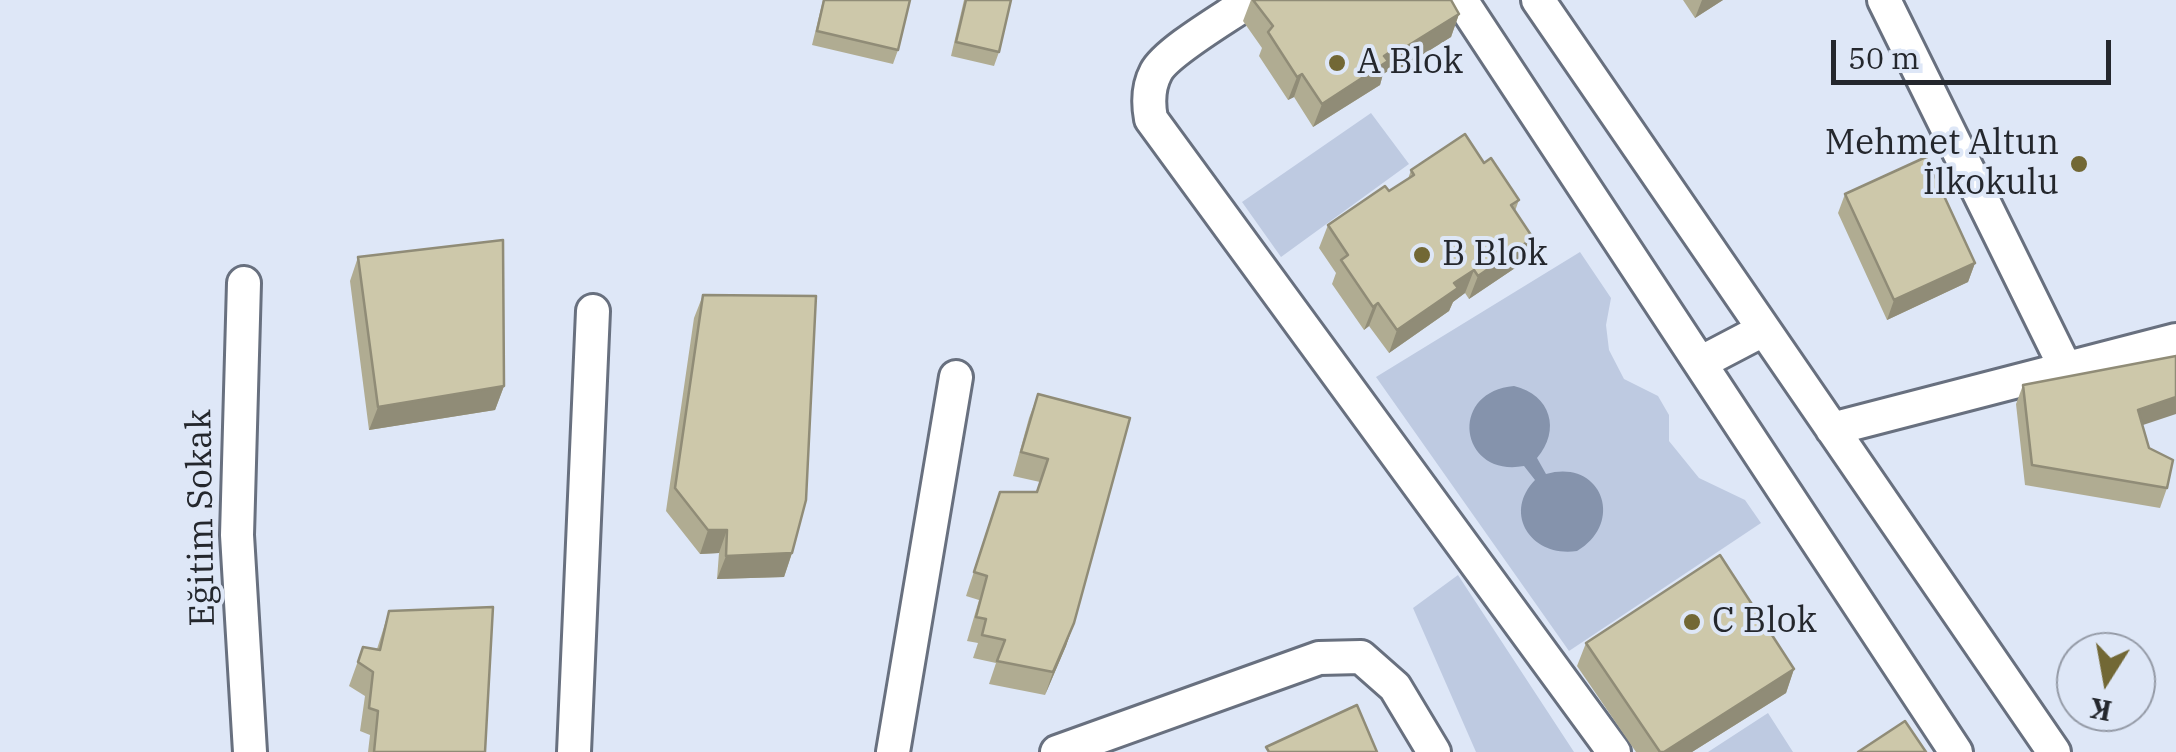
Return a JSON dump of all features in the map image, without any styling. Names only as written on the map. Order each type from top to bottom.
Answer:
[{"type":"street","points":[[1251,0],[1164,61],[1150,88],[1152,119],[1614,752]]},
{"type":"street","points":[[1461,0],[1956,752]]},
{"type":"street","points":[[1538,0],[2054,752]]},
{"type":"street","points":[[1884,0],[2066,369]]},
{"type":"street","name":"Eğitim Sokak","points":[[244,283],[236,535],[250,752]]},
{"type":"street","points":[[574,752],[593,312]]},
{"type":"street","points":[[1706,372],[1768,338]]},
{"type":"street","points":[[1832,429],[2176,340]]},
{"type":"street","points":[[893,752],[956,377]]},
{"type":"street","points":[[1057,752],[1114,742],[1319,658],[1361,657],[1394,687],[1434,752]]},
{"type":"shaded area","points":[[1371,113],[1409,164],[1281,257],[1242,202]]},
{"type":"shaded area","points":[[1580,252],[1611,298],[1606,325],[1609,350],[1624,379],[1658,396],[1669,415],[1669,441],[1699,478],[1745,500],[1761,523],[1569,651],[1376,377]]},
{"type":"shaded area","points":[[1514,386],[1537,397],[1548,415],[1549,436],[1537,458],[1546,474],[1581,475],[1600,496],[1601,524],[1592,539],[1577,551],[1547,548],[1535,541],[1522,519],[1521,506],[1535,480],[1524,466],[1502,466],[1486,459],[1475,448],[1470,433],[1471,417],[1478,403],[1493,392]]},
{"type":"shaded area","points":[[1458,575],[1574,752],[1476,752],[1413,608]]},
{"type":"shaded area","points":[[1768,713],[1793,752],[1708,752]]},
{"type":"building","points":[[824,0],[910,0],[898,50],[817,31]]},
{"type":"building","points":[[966,0],[1011,0],[999,52],[956,42]]},
{"type":"building","name":"A Blok","points":[[1253,0],[1451,0],[1459,14],[1401,50],[1399,46],[1384,56],[1388,61],[1322,104],[1302,74],[1297,77],[1268,32],[1273,26]]},
{"type":"building","name":"B Blok","points":[[1465,134],[1484,163],[1491,158],[1519,200],[1511,205],[1533,238],[1478,276],[1474,270],[1454,283],[1458,288],[1397,330],[1378,303],[1373,307],[1341,260],[1348,255],[1328,225],[1385,186],[1389,191],[1414,175],[1411,170]]},
{"type":"building","points":[[1926,157],[1975,263],[1894,300],[1845,194]]},
{"type":"building","points":[[503,240],[504,386],[378,407],[358,257]]},
{"type":"building","points":[[703,295],[816,296],[806,500],[792,553],[726,556],[727,530],[708,530],[675,488]]},
{"type":"building","points":[[2176,356],[2176,397],[2138,410],[2149,448],[2173,460],[2167,488],[2032,465],[2023,385]]},
{"type":"building","points":[[1038,394],[1130,418],[1074,623],[1053,672],[997,661],[1005,640],[982,635],[986,619],[976,617],[987,576],[974,572],[1000,492],[1037,492],[1048,459],[1021,452]]},
{"type":"building","name":"C Blok","points":[[1720,555],[1794,669],[1660,752],[1586,643]]},
{"type":"building","points":[[493,607],[485,752],[374,752],[378,711],[369,708],[373,672],[358,662],[363,647],[380,650],[389,611]]},
{"type":"building","points":[[1357,705],[1377,752],[1269,752],[1266,747]]},
{"type":"building","points":[[1905,721],[1926,752],[1858,752]]},
{"type":"place","name":"A Blok","points":[[1337,63]]},
{"type":"place","name":"Mehmet Altun İlkokulu","points":[[2079,164]]},
{"type":"place","name":"B Blok","points":[[1422,255]]},
{"type":"place","name":"C Blok","points":[[1692,622]]}]
